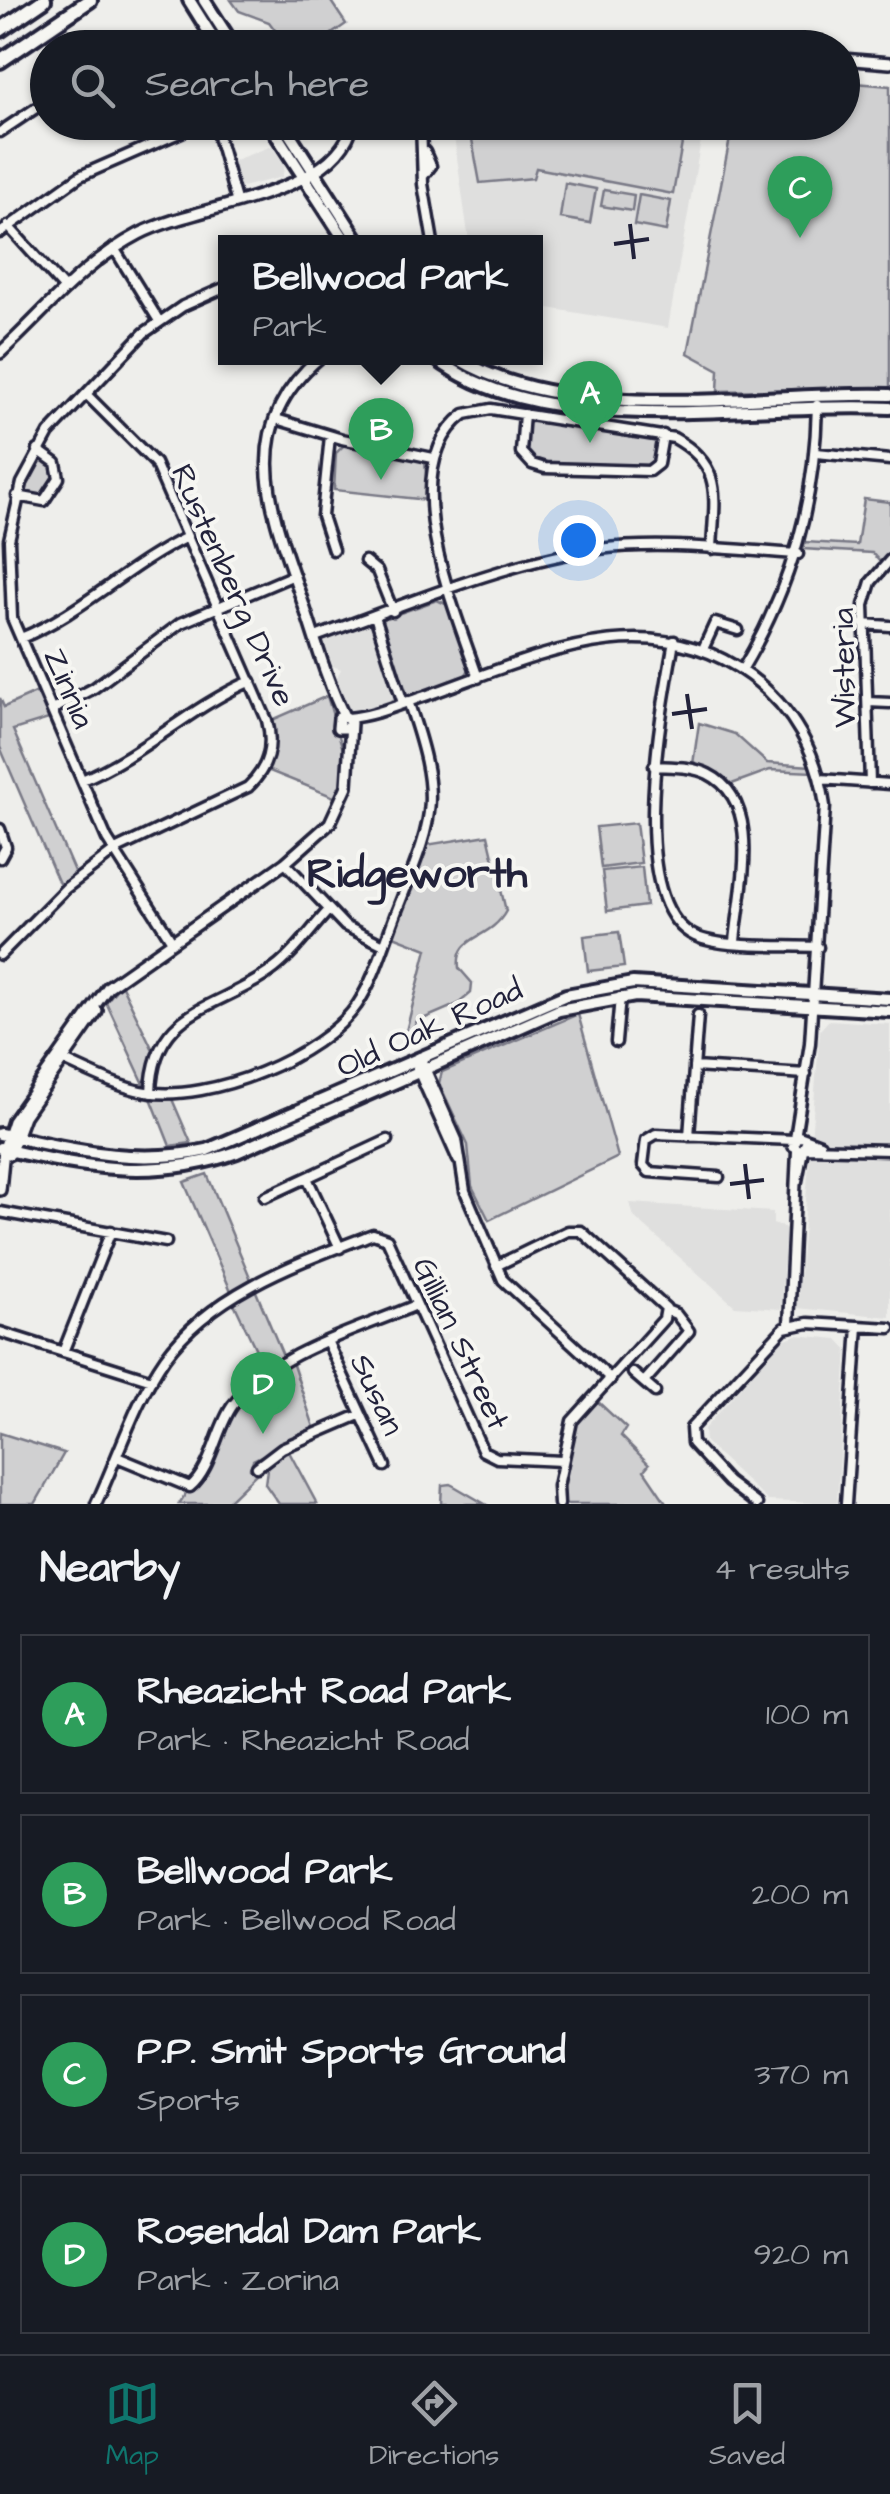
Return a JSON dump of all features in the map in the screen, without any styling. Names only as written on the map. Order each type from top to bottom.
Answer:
[{"type":"highway","points":[[0,30],[44,0]]},
{"type":"highway","points":[[45,30],[90,0]]},
{"type":"highway","points":[[0,60],[30,40]]},
{"type":"main road","points":[[188,0],[208,30]]},
{"type":"main road","points":[[204,0],[223,30]]},
{"type":"main road","points":[[282,140],[354,235]]},
{"type":"main road","points":[[291,140],[342,235]]},
{"type":"main road","points":[[445,365],[498,391],[606,410],[890,408]]},
{"type":"main road","points":[[473,365],[511,382],[609,398],[890,395]]},
{"type":"main road","name":"Old Oak Road","points":[[8,1136],[122,1158],[181,1156],[232,1142],[566,994],[596,987],[632,983],[890,999]]},
{"type":"main road","name":"Old Oak Road","points":[[6,1152],[116,1170],[192,1166],[237,1152],[560,1010],[620,997],[890,1012]]},
{"type":"street","points":[[860,60],[890,63]]},
{"type":"street","points":[[0,132],[30,112]]},
{"type":"street","points":[[63,287],[4,229],[54,192],[106,162],[160,140]]},
{"type":"street","points":[[219,140],[236,200]]},
{"type":"street","points":[[0,353],[63,287],[114,248],[165,222],[310,176],[344,150],[347,140]]},
{"type":"street","points":[[423,140],[432,235]]},
{"type":"street","points":[[114,248],[159,321]]},
{"type":"street","name":"Zinnia","points":[[172,941],[114,852],[11,615],[8,549],[17,496],[38,450],[86,394],[159,321],[218,291]]},
{"type":"street","points":[[0,1190],[8,1136],[60,1059],[130,970],[285,864],[337,813],[347,786],[345,723],[267,490],[266,458],[276,418],[291,389],[313,365]]},
{"type":"street","name":"Rustenberg Drive","points":[[0,955],[66,888],[114,852],[244,790],[269,756],[270,735],[250,681],[155,464],[86,394]]},
{"type":"street","points":[[742,670],[764,632],[798,554],[816,454],[818,395]]},
{"type":"street","points":[[478,678],[449,592],[432,524],[433,458],[447,432],[470,412],[486,408],[664,435],[686,445],[711,472],[715,488],[712,549]]},
{"type":"street","points":[[524,414],[521,452],[532,464],[545,468],[649,472],[658,464],[664,435]]},
{"type":"street","points":[[276,418],[330,436],[433,458]]},
{"type":"street","points":[[330,436],[322,516],[333,550]]},
{"type":"street","points":[[17,496],[46,500],[60,478],[56,462],[38,450]]},
{"type":"street","points":[[816,454],[890,460]]},
{"type":"street","points":[[21,638],[60,621],[151,555],[188,537]]},
{"type":"street","points":[[315,638],[578,552],[646,546],[798,554]]},
{"type":"street","name":"Wisteria","points":[[870,783],[863,624],[868,590],[890,560]]},
{"type":"street","points":[[365,561],[377,572],[392,610]]},
{"type":"street","points":[[52,710],[94,688],[181,622],[294,574]]},
{"type":"street","points":[[0,616],[11,615]]},
{"type":"street","points":[[60,1059],[151,1093],[220,1086],[318,1044],[355,1007],[384,945],[432,810],[428,760],[374,616]]},
{"type":"street","points":[[703,649],[715,623],[738,630]]},
{"type":"street","points":[[863,624],[890,626]]},
{"type":"street","points":[[345,723],[598,640],[633,637],[703,649],[742,670],[787,711],[820,779],[825,835],[789,1325]]},
{"type":"street","points":[[674,641],[654,766],[654,842],[669,910],[679,926],[696,937],[818,947]]},
{"type":"street","points":[[82,780],[123,761],[208,701],[250,681]]},
{"type":"street","points":[[868,702],[890,703]]},
{"type":"street","points":[[654,766],[708,774],[726,788],[738,806],[744,827],[735,942]]},
{"type":"street","points":[[820,779],[890,784]]},
{"type":"street","points":[[0,830],[6,847],[0,858]]},
{"type":"street","points":[[285,864],[351,930],[384,945]]},
{"type":"street","points":[[151,1093],[160,1049],[176,1024],[274,969],[328,911]]},
{"type":"street","points":[[616,1042],[620,997]]},
{"type":"street","points":[[689,1136],[698,1016]]},
{"type":"street","points":[[417,1058],[457,1140],[470,1206],[496,1266],[510,1288],[611,1378]]},
{"type":"street","points":[[694,1067],[806,1074]]},
{"type":"street","points":[[719,1177],[647,1170],[645,1143],[656,1134],[890,1150]]},
{"type":"street","points":[[266,1197],[388,1140]]},
{"type":"street","points":[[307,1178],[340,1248]]},
{"type":"street","points":[[0,1212],[166,1242]]},
{"type":"street","points":[[496,1266],[577,1230],[689,1331],[644,1382]]},
{"type":"street","points":[[62,1352],[111,1232]]},
{"type":"street","name":"Gillian Street","points":[[96,1504],[152,1380],[174,1347],[225,1301],[373,1234],[384,1236],[483,1451],[501,1459],[562,1461]]},
{"type":"street","points":[[118,1457],[179,1486],[192,1486],[223,1420],[248,1388],[276,1366],[416,1305]]},
{"type":"street","points":[[559,1504],[562,1461],[572,1421],[664,1319],[666,1310]]},
{"type":"street","points":[[757,1504],[697,1449],[690,1431],[773,1336],[789,1325],[890,1328]]},
{"type":"street","points":[[846,1504],[858,1326]]},
{"type":"street","points":[[0,1332],[152,1380]]},
{"type":"street","name":"Susan","points":[[328,1343],[358,1415],[385,1466]]},
{"type":"street","points":[[633,1373],[655,1392]]},
{"type":"street","points":[[257,1467],[282,1448],[358,1415]]},
{"type":"shaded area","points":[[231,0],[330,0],[346,24],[337,30],[275,30],[269,22],[239,11]]},
{"type":"shaded area","points":[[860,83],[890,86],[890,388],[718,391],[719,370],[688,353],[730,140],[860,140]]},
{"type":"shaded area","points":[[454,140],[701,140],[668,328],[543,307],[543,235],[468,235]]},
{"type":"shaded area","points":[[472,140],[683,140],[673,194],[536,168],[533,178],[480,183]]},
{"type":"shaded area","points":[[272,146],[285,166],[282,177],[234,189],[227,163]]},
{"type":"shaded area","points":[[565,183],[596,189],[590,223],[560,218]]},
{"type":"shaded area","points":[[604,190],[634,195],[632,211],[601,206]]},
{"type":"shaded area","points":[[639,195],[671,201],[666,231],[634,225]]},
{"type":"shaded area","points":[[537,419],[652,436],[658,443],[655,463],[648,469],[548,466],[533,461],[524,450],[526,425]]},
{"type":"shaded area","points":[[345,444],[425,462],[428,500],[334,490],[336,453]]},
{"type":"shaded area","points":[[44,458],[53,463],[56,476],[43,497],[27,494],[25,486],[38,460]]},
{"type":"shaded area","points":[[864,499],[890,502],[890,556],[881,563],[872,553],[803,549],[805,542],[857,545]]},
{"type":"shaded area","points":[[437,600],[450,606],[470,668],[464,678],[406,698],[380,620]]},
{"type":"shaded area","points":[[373,623],[398,695],[395,701],[351,714],[345,709],[335,681],[341,669],[333,666],[324,642]]},
{"type":"shaded area","points":[[40,691],[52,718],[13,730],[76,876],[61,888],[0,747],[0,698],[4,707]]},
{"type":"shaded area","points":[[327,696],[344,753],[339,799],[267,770],[274,746],[272,720]]},
{"type":"shaded area","points":[[699,723],[735,734],[767,763],[811,766],[813,772],[770,770],[729,785],[693,764]]},
{"type":"shaded area","points":[[636,823],[641,863],[601,868],[596,827]]},
{"type":"shaded area","points":[[488,835],[506,911],[491,928],[462,949],[459,968],[472,983],[471,993],[458,1004],[416,1022],[410,1043],[403,1043],[427,949],[391,935],[426,845]]},
{"type":"shaded area","points":[[642,867],[646,906],[607,911],[602,871]]},
{"type":"shaded area","points":[[619,932],[624,967],[588,971],[584,936]]},
{"type":"shaded area","points":[[121,984],[155,1054],[144,1084],[106,1002]]},
{"type":"shaded area","points":[[578,1014],[618,1157],[489,1220],[472,1186],[468,1145],[439,1083],[442,1072]]},
{"type":"shaded area","points":[[829,1020],[890,1024],[890,1317],[797,1308],[820,1030]]},
{"type":"shaded area","points":[[151,1098],[172,1099],[191,1143],[170,1146]]},
{"type":"shaded area","points":[[207,1174],[252,1282],[231,1291],[184,1182]]},
{"type":"shaded area","points":[[630,1203],[773,1212],[773,1224],[786,1228],[781,1309],[735,1306],[634,1217]]},
{"type":"shaded area","points":[[255,1289],[284,1358],[265,1369],[233,1301]]},
{"type":"shaded area","points":[[796,1335],[838,1339],[847,1349],[837,1504],[768,1501],[705,1442],[704,1429],[781,1341]]},
{"type":"shaded area","points":[[292,1362],[315,1430],[253,1460],[250,1468],[256,1474],[225,1504],[179,1504],[186,1493],[197,1488],[223,1432],[244,1400],[273,1373]]},
{"type":"shaded area","points":[[596,1400],[626,1428],[621,1436],[649,1464],[644,1470],[667,1504],[562,1504],[572,1431]]},
{"type":"shaded area","points":[[0,1433],[64,1453],[35,1504],[0,1504]]},
{"type":"shaded area","points":[[287,1448],[317,1504],[279,1504],[265,1484],[268,1462]]},
{"type":"shaded area","points":[[450,1484],[485,1504],[441,1504],[442,1485]]},
{"type":"place","name":"P.P. Smit Sports Ground","points":[[800,238]]},
{"type":"place","name":"Rheazicht Road Park","points":[[590,443]]},
{"type":"place","name":"Bellwood Park","points":[[381,480]]},
{"type":"place","name":"Rosendal Dam Park","points":[[263,1434]]},
{"type":"district","name":"Ridgeworth","points":[[417,872]]}]
